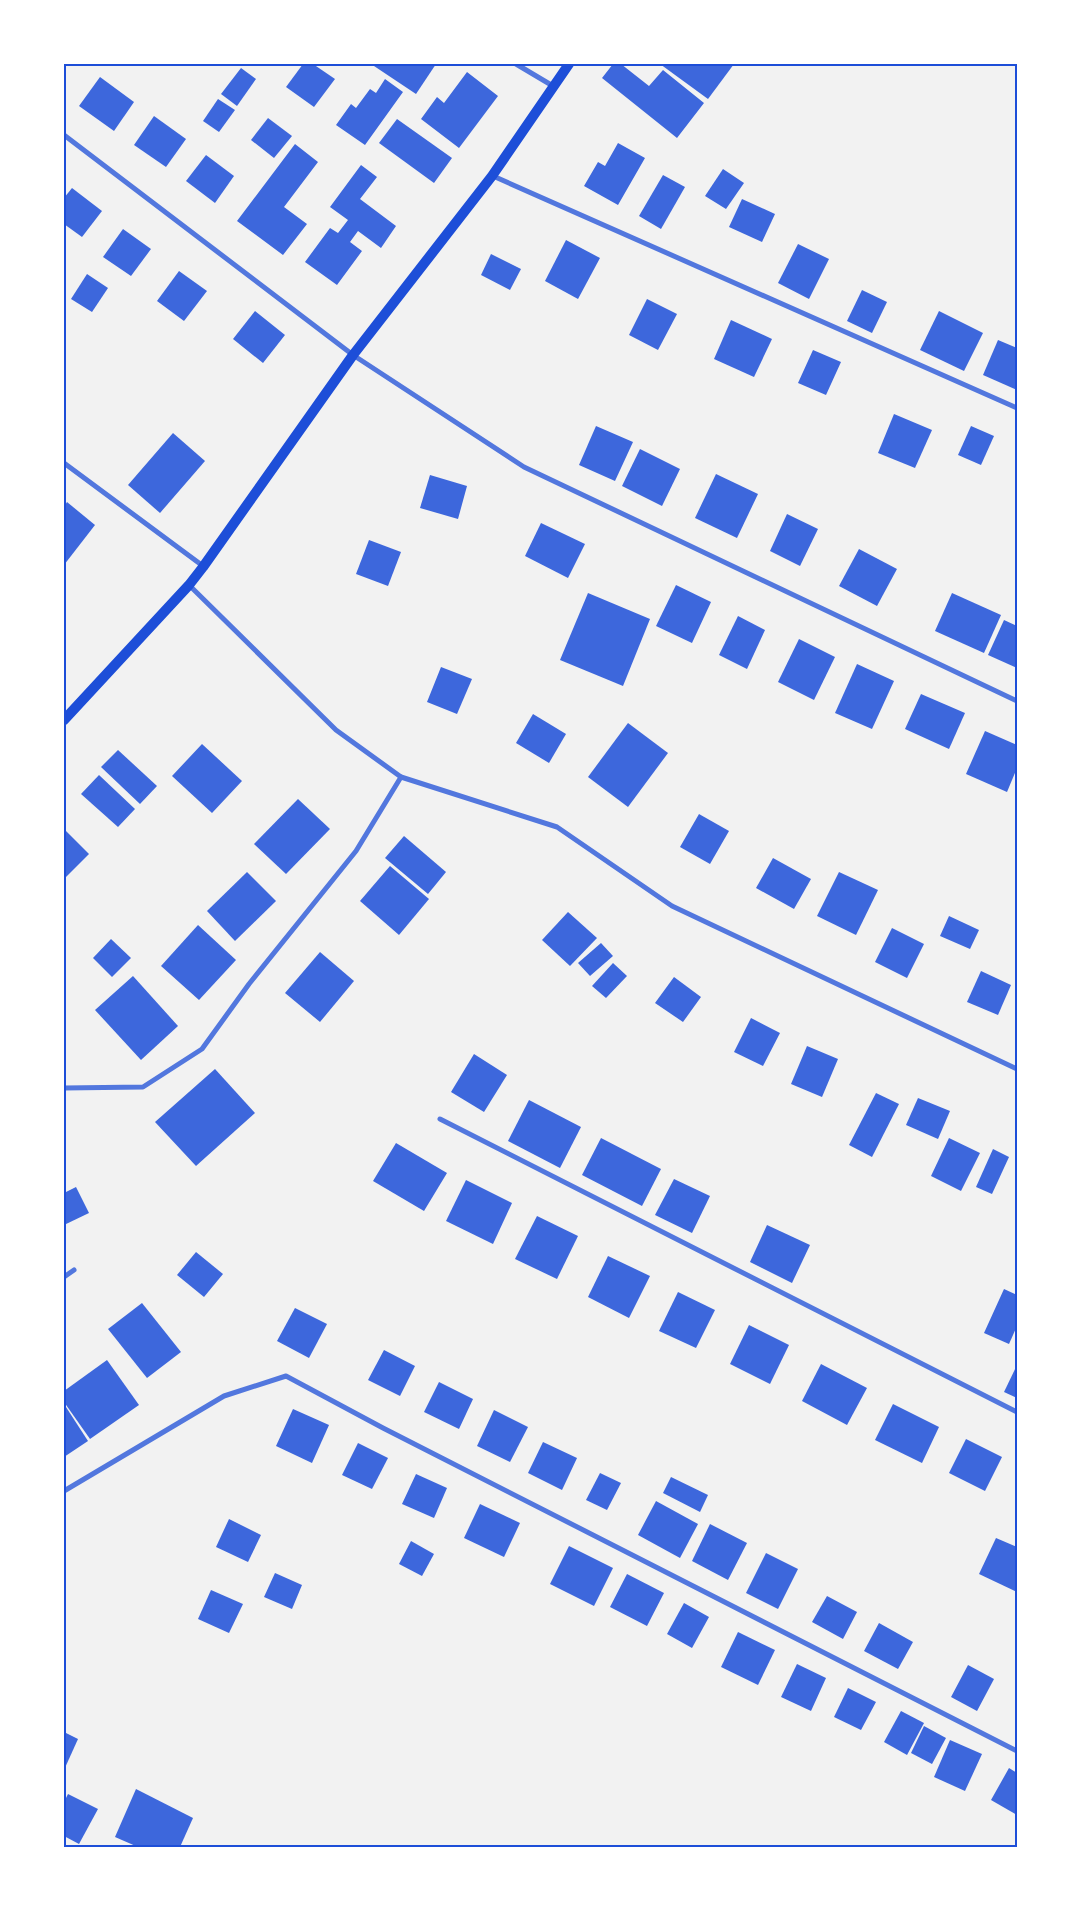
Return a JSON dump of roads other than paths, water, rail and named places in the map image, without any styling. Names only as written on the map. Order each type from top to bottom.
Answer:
[{"type":"main road","points":[[64,720],[189,585],[203,567],[354,355],[492,176],[569,64]]},
{"type":"street","points":[[516,64],[553,86]]},
{"type":"street","points":[[64,135],[354,355],[524,467],[1017,702]]},
{"type":"street","points":[[492,176],[1017,408]]},
{"type":"street","points":[[64,463],[203,567]]},
{"type":"street","points":[[189,585],[336,730],[401,776],[556,827],[672,906],[1017,1069]]},
{"type":"street","points":[[64,1088],[143,1087],[202,1049],[249,984],[356,851],[401,776]]},
{"type":"street","points":[[440,1119],[1017,1412]]},
{"type":"street","points":[[64,1278],[74,1270]]},
{"type":"street","points":[[64,1491],[224,1396],[286,1376],[1017,1751]]}]
